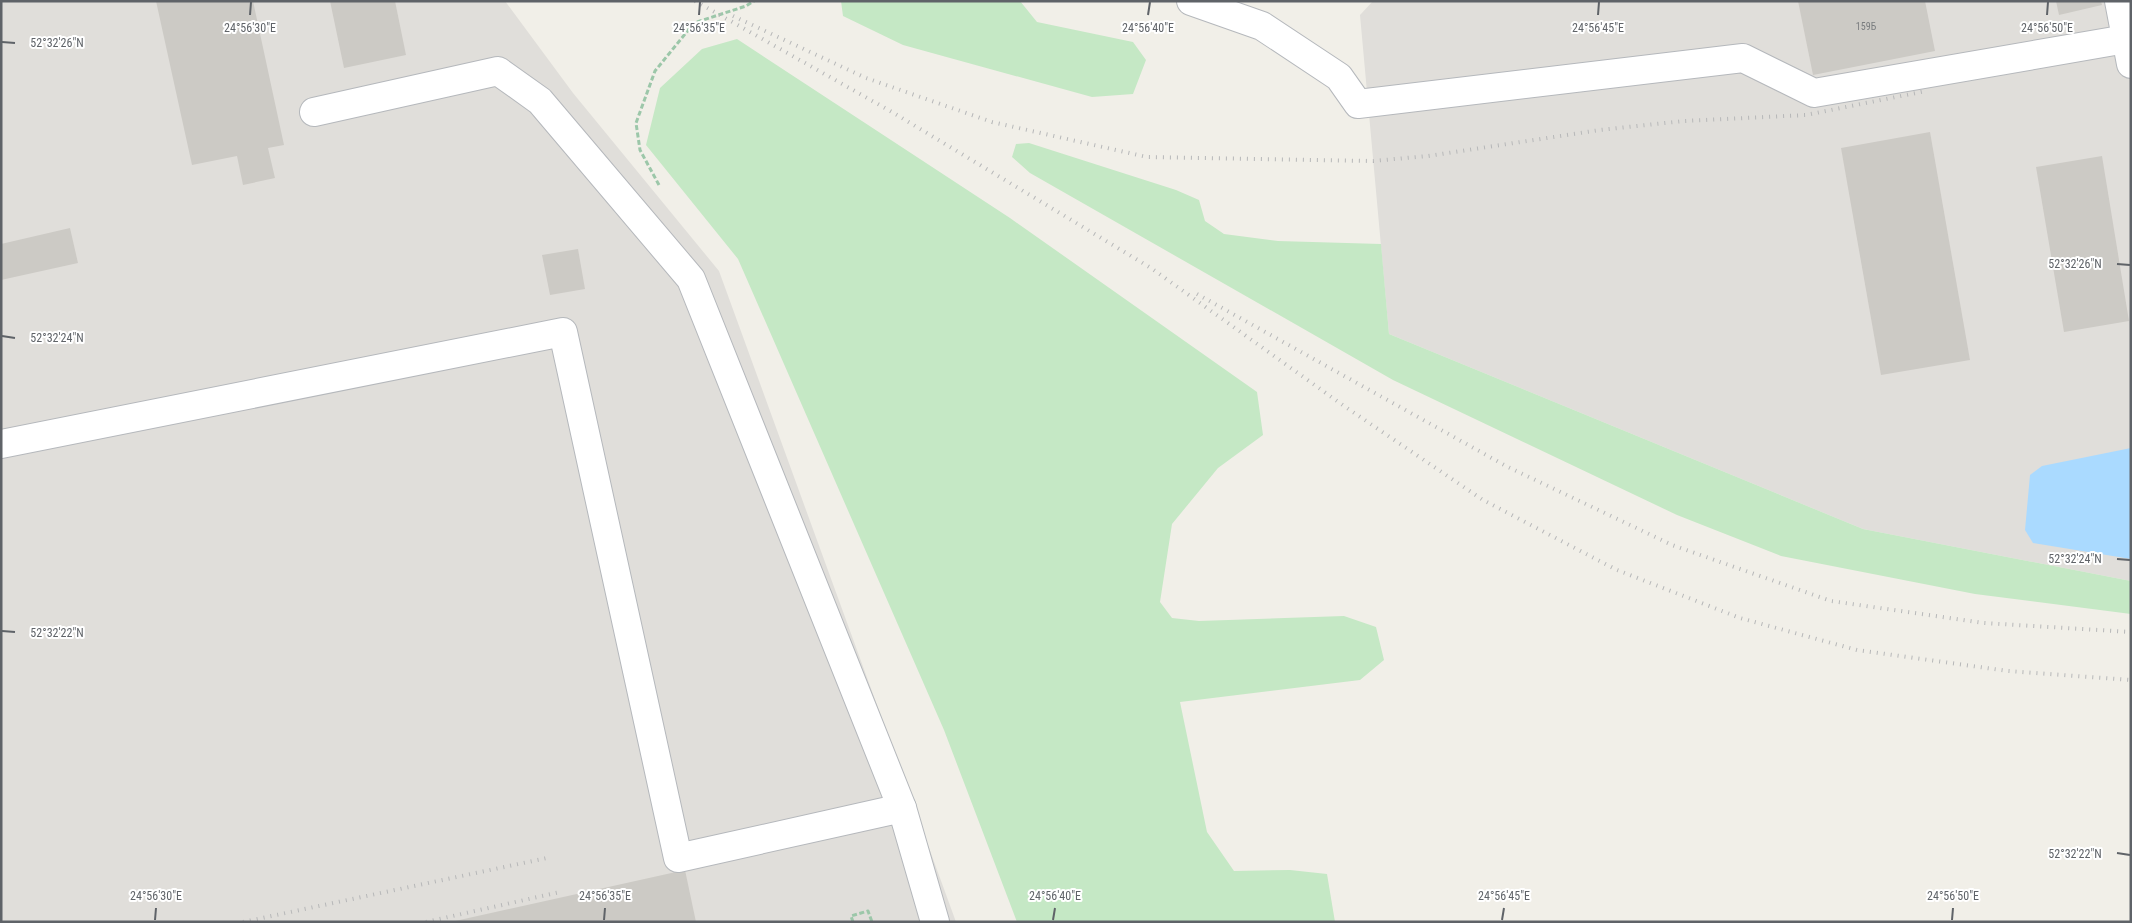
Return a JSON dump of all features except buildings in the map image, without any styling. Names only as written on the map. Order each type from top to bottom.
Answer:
[{"type":"lane","points":[[1191,1],[1262,26],[1339,77],[1358,104],[1744,58],[1814,93],[2128,51],[2119,1]]},
{"type":"lane","points":[[314,112],[498,71],[540,101],[691,279],[902,808],[935,922]]},
{"type":"lane","points":[[1,444],[562,332],[678,858],[902,808]]},
{"type":"path","points":[[659,185],[640,150],[636,123],[655,71],[694,23],[746,6],[754,1]]},
{"type":"path","points":[[853,922],[851,916],[868,911],[872,922]]},
{"type":"shaded area","points":[[1,1],[505,1],[573,93],[719,271],[956,922],[1,922]]},
{"type":"shaded area","points":[[1373,1],[2131,1],[2131,581],[1863,529],[1389,334],[1360,15]]},
{"type":"green space","points":[[841,1],[1020,1],[1037,22],[1133,42],[1146,60],[1133,94],[1092,97],[903,45],[843,16]]},
{"type":"green space","points":[[737,39],[1010,218],[1257,392],[1263,435],[1218,468],[1172,524],[1160,602],[1172,618],[1199,621],[1344,616],[1376,627],[1384,660],[1360,680],[1180,702],[1207,832],[1234,871],[1290,870],[1327,874],[1335,922],[1017,922],[944,730],[738,259],[646,145],[660,88],[702,49]]},
{"type":"green space","points":[[1029,143],[1176,190],[1199,200],[1205,221],[1224,234],[1278,241],[1381,244],[1389,334],[1863,529],[2131,581],[2131,614],[1975,594],[1781,556],[1677,515],[1393,380],[1030,173],[1012,157],[1016,144]]},
{"type":"water","points":[[2131,448],[2131,559],[2033,543],[2025,530],[2030,475],[2042,466]]},
{"type":"railway","points":[[695,1],[892,112],[1151,268],[1344,406],[1483,500],[1617,570],[1740,618],[1857,650],[2008,671],[2131,680]]},
{"type":"railway","points":[[733,16],[866,78],[992,122],[1147,157],[1373,161],[1428,156],[1600,130],[1684,121],[1806,115],[1926,91]]},
{"type":"railway","points":[[1197,294],[1506,466],[1672,545],[1831,601],[1984,623],[2131,632]]},
{"type":"railway","points":[[243,922],[547,858]]},
{"type":"railway","points":[[426,922],[560,892]]}]
